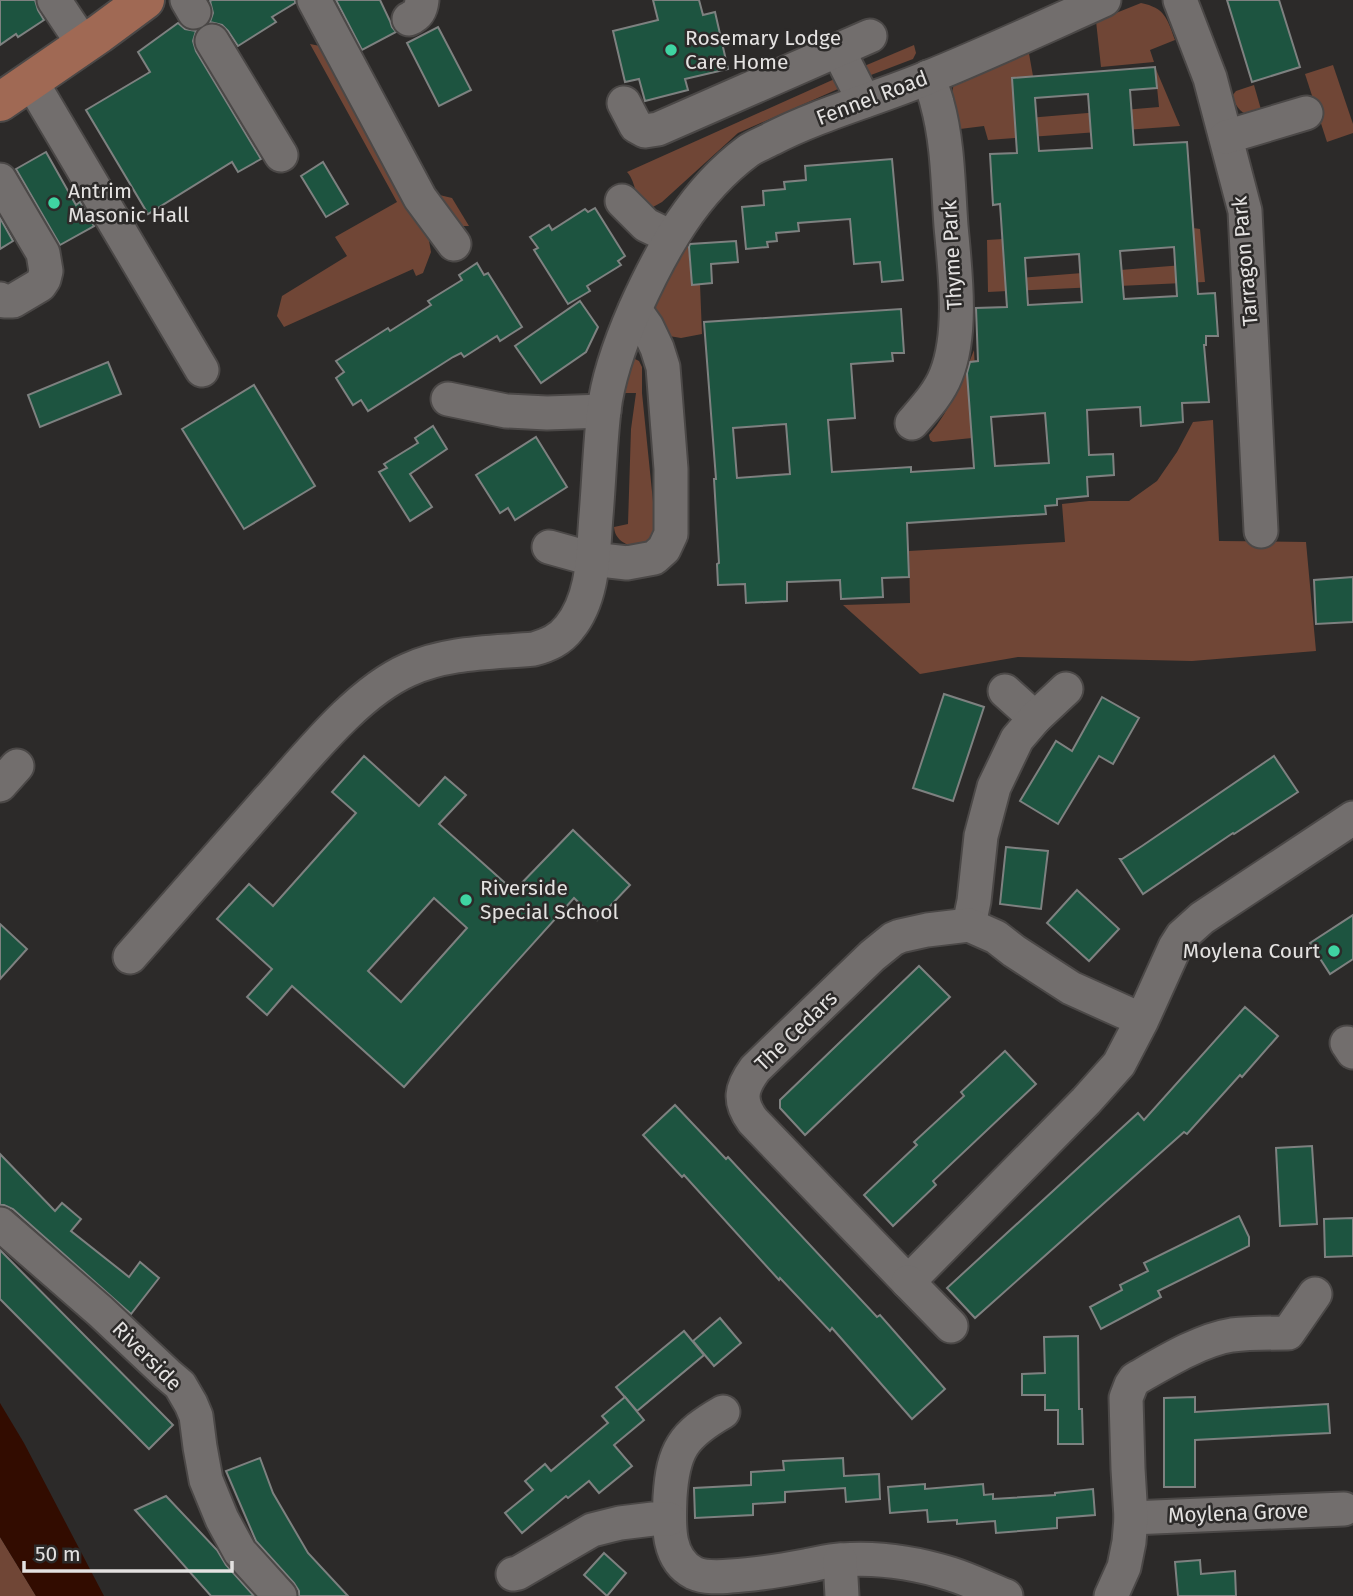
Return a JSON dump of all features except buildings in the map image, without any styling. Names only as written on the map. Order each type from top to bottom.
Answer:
[{"type":"main road","points":[[0,102],[145,0]]},
{"type":"street","points":[[54,0],[84,45]]},
{"type":"street","points":[[314,0],[420,198],[454,244]]},
{"type":"street","name":"Fennel Road","points":[[130,957],[321,741],[366,697],[405,671],[433,661],[534,649],[556,640],[571,626],[587,591],[604,411],[611,373],[635,310],[671,237],[707,188],[750,150],[815,119],[928,78],[1104,0]]},
{"type":"street","name":"Tarragon Park","points":[[1180,0],[1210,78],[1244,211],[1261,531]]},
{"type":"street","points":[[624,103],[636,126],[645,131],[658,129],[870,36]]},
{"type":"street","points":[[212,41],[281,155]]},
{"type":"street","points":[[838,50],[864,101]]},
{"type":"street","name":"Thyme Park","points":[[912,423],[932,400],[946,376],[955,329],[955,280],[943,131],[937,102],[928,78]]},
{"type":"street","points":[[31,80],[202,370]]},
{"type":"street","points":[[1226,137],[1306,113]]},
{"type":"street","points":[[0,180],[43,253],[46,271],[40,285],[13,301],[0,299]]},
{"type":"street","points":[[622,201],[646,225],[671,237]]},
{"type":"street","points":[[549,547],[592,559],[627,563],[654,558],[664,549],[671,534],[671,469],[663,368],[648,327],[635,310]]},
{"type":"street","points":[[448,399],[506,411],[604,411]]},
{"type":"street","points":[[1066,689],[1017,739],[993,787],[981,836],[974,901],[968,925],[996,937],[1071,988],[1142,1020]]},
{"type":"street","points":[[1005,691],[1035,718]]},
{"type":"street","points":[[908,1282],[1103,1083],[1125,1054],[1182,936],[1213,911],[1353,818]]},
{"type":"street","name":"The Cedars","points":[[951,1326],[753,1121],[745,1107],[743,1090],[755,1069],[892,939],[907,934],[968,925]]},
{"type":"street","name":"Riverside","points":[[0,1224],[180,1385],[196,1416],[206,1480],[222,1519],[240,1552],[280,1596]]},
{"type":"street","points":[[1111,1596],[1124,1567],[1129,1542],[1131,1518],[1126,1398],[1130,1385],[1135,1379],[1216,1339],[1241,1334],[1288,1333],[1315,1294]]},
{"type":"street","points":[[723,1412],[694,1432],[679,1450],[671,1477],[670,1538],[677,1556],[687,1568],[702,1576],[749,1575],[840,1560],[908,1563],[953,1574],[1006,1596]]},
{"type":"street","name":"Moylena Grove","points":[[1131,1518],[1344,1509]]},
{"type":"street","points":[[513,1574],[592,1530],[653,1518],[669,1519]]},
{"type":"street","points":[[840,1560],[842,1596]]},
{"type":"shaded area","points":[[1141,3],[1164,15],[1175,40],[1150,50],[1154,62],[1101,67],[1096,21]]},
{"type":"shaded area","points":[[310,44],[326,50],[428,235],[431,252],[423,273],[416,276],[413,269],[284,327],[277,316],[282,296],[347,256],[335,237],[397,202]]},
{"type":"shaded area","points":[[914,45],[916,53],[913,59],[871,75],[862,67]]},
{"type":"shaded area","points":[[1028,48],[1033,76],[1015,119],[1159,107],[1155,67],[1180,126],[988,140],[984,126],[952,130],[951,99],[955,81]]},
{"type":"shaded area","points":[[1333,65],[1353,124],[1353,133],[1327,142],[1305,74]]},
{"type":"shaded area","points":[[839,77],[838,89],[738,133],[662,202],[645,208],[641,204],[627,172]]},
{"type":"shaded area","points":[[1254,85],[1262,113],[1246,114],[1240,110],[1232,96],[1236,91]]},
{"type":"shaded area","points":[[423,191],[452,198],[469,226],[460,226]]},
{"type":"shaded area","points":[[1193,228],[1200,229],[1205,282],[988,292],[987,240],[1003,239],[1006,279],[1196,264]]},
{"type":"shaded area","points":[[688,245],[692,285],[700,284],[702,334],[681,338],[669,336],[652,309],[671,270]]},
{"type":"shaded area","points":[[974,350],[976,393],[969,394],[972,438],[933,442],[929,435],[950,405]]},
{"type":"shaded area","points":[[633,358],[639,361],[642,367],[642,393],[655,521],[653,540],[636,548],[618,538],[614,527],[628,524],[631,429],[636,393],[622,393]]},
{"type":"shaded area","points":[[1213,420],[1219,541],[1306,542],[1316,651],[1192,661],[1018,657],[920,674],[843,605],[910,603],[909,551],[1065,542],[1062,504],[1129,501],[1157,481],[1193,422]]},
{"type":"shaded area","points":[[0,1403],[24,1443],[104,1596],[36,1596],[0,1537]]},
{"type":"shaded area","points":[[0,1537],[36,1596],[0,1596]]},
{"type":"place","name":"Rosemary Lodge Care Home","points":[[671,50]]},
{"type":"place","name":"Antrim Masonic Hall","points":[[54,203]]},
{"type":"place","name":"Riverside Special School","points":[[466,900]]},
{"type":"place","name":"Moylena Court","points":[[1334,951]]}]
